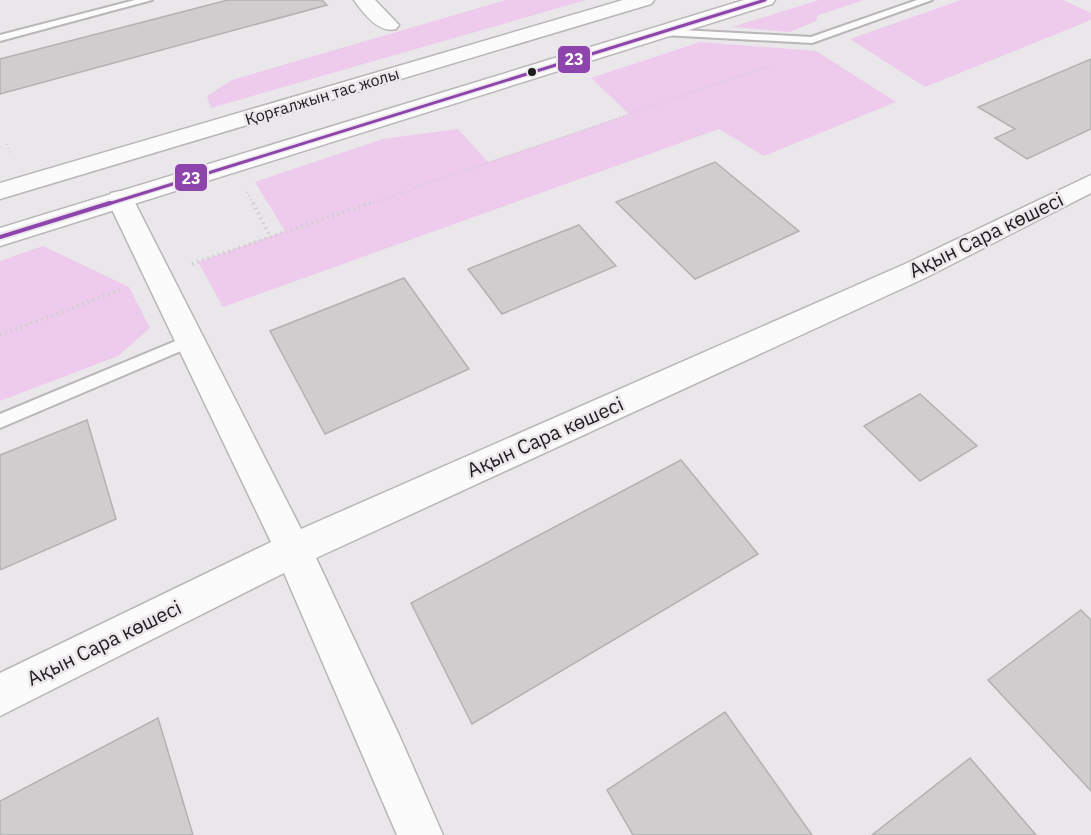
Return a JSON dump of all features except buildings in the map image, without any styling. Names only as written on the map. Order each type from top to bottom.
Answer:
[{"type":"main road","points":[[364,0],[389,25]]},
{"type":"main road","name":"Қорғалжын тас жолы","points":[[0,191],[644,0]]},
{"type":"main road","points":[[0,237],[765,0]]},
{"type":"main road","points":[[104,161],[120,199],[293,550],[420,835]]},
{"type":"main road","name":"Ақын Сара көшесі","points":[[0,694],[293,550],[915,271],[1091,183]]},
{"type":"lane","points":[[0,38],[147,0]]},
{"type":"lane","points":[[663,32],[812,40],[927,0]]},
{"type":"lane","points":[[0,421],[190,341]]},
{"type":"path","points":[[245,190],[270,236],[783,62]]},
{"type":"shaded area","points":[[506,0],[586,0],[211,108],[207,96],[232,80]]},
{"type":"shaded area","points":[[819,0],[864,0],[818,15],[816,21],[790,32],[732,27]]},
{"type":"shaded area","points":[[961,0],[1063,0],[1091,13],[1091,20],[925,87],[850,39]]},
{"type":"shaded area","points":[[700,42],[816,51],[896,102],[764,156],[719,129],[223,307],[198,262],[285,231],[255,182],[383,139],[458,129],[488,162],[629,114],[591,78]]},
{"type":"shaded area","points":[[43,246],[129,287],[150,328],[118,356],[0,401],[0,261]]},
{"type":"transit line","name":"23","points":[[0,237],[765,0]]}]
